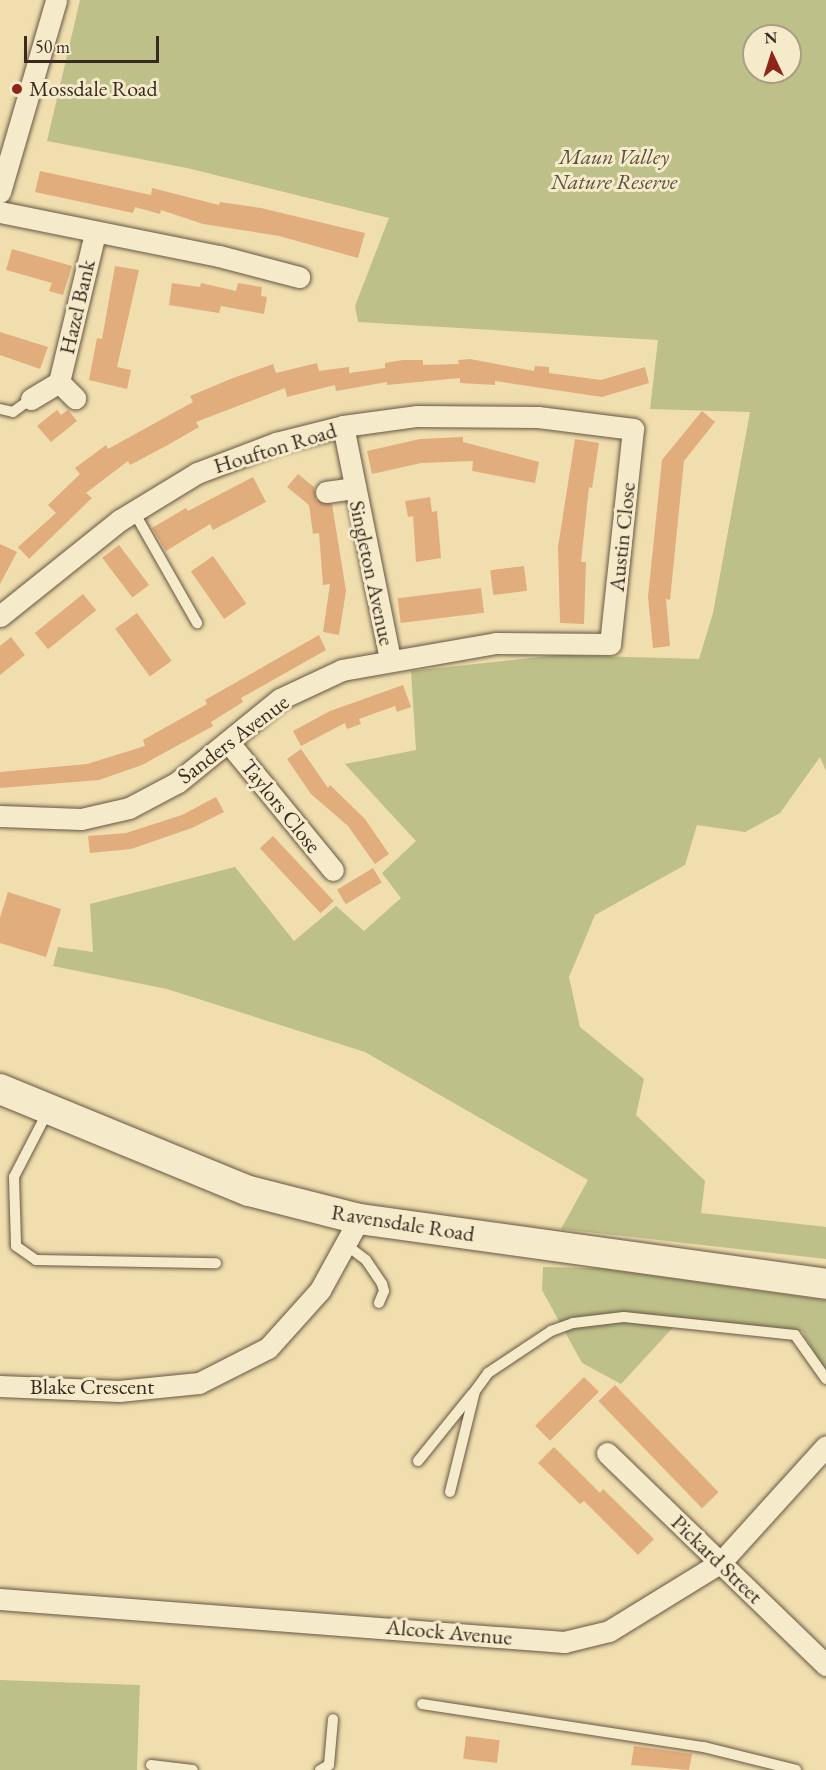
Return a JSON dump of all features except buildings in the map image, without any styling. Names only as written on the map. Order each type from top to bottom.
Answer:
[{"type":"main road","name":"Ravensdale Road","points":[[0,1089],[352,1231],[826,1284]]},
{"type":"street","points":[[0,192],[56,0]]},
{"type":"street","points":[[0,212],[95,233],[286,281]]},
{"type":"street","name":"Hazel Bank","points":[[31,399],[59,382],[95,233]]},
{"type":"street","name":"Hazel Bank","points":[[59,382],[75,398]]},
{"type":"street","name":"Houfton Road","points":[[0,616],[134,512],[197,473],[276,443],[343,426],[417,416],[538,417],[633,429]]},
{"type":"street","name":"Singleton Avenue","points":[[343,426],[390,659]]},
{"type":"street","name":"Austin Close","points":[[610,644],[633,429]]},
{"type":"street","name":"Singleton Avenue","points":[[326,492],[355,488]]},
{"type":"street","name":"Sanders Avenue","points":[[0,816],[81,819],[129,808],[178,782],[229,743],[280,699],[342,670],[390,659],[496,643],[610,644]]},
{"type":"street","name":"Taylors Close","points":[[229,743],[333,870]]},
{"type":"street","name":"Blake Crescent","points":[[0,1386],[119,1391],[199,1383],[268,1348],[320,1290],[352,1231]]},
{"type":"street","name":"Alcock Avenue","points":[[0,1599],[564,1642],[609,1631],[721,1562],[826,1446]]},
{"type":"street","name":"Pickard Street","points":[[608,1453],[826,1665]]},
{"type":"lane","points":[[0,409],[13,412],[31,399]]},
{"type":"lane","points":[[134,512],[197,623]]},
{"type":"lane","points":[[49,1108],[14,1177],[16,1246],[36,1260],[216,1263]]},
{"type":"lane","points":[[352,1231],[366,1260],[382,1284],[384,1291],[378,1303]]},
{"type":"lane","points":[[418,1461],[488,1373],[551,1331],[573,1323],[624,1317],[795,1335],[826,1379]]},
{"type":"lane","points":[[450,1492],[475,1391]]},
{"type":"lane","points":[[422,1704],[704,1747],[775,1762],[796,1770]]},
{"type":"lane","points":[[320,1770],[328,1764],[333,1719]]},
{"type":"lane","points":[[151,1766],[193,1770]]},
{"type":"green space","name":"Maun Valley Nature Reserve","points":[[80,0],[826,0],[826,771],[820,757],[780,813],[745,832],[697,825],[685,865],[595,915],[569,977],[580,1027],[644,1079],[636,1115],[705,1181],[701,1213],[826,1227],[826,1259],[561,1229],[588,1180],[365,1052],[167,989],[53,966],[58,947],[93,952],[90,904],[235,867],[294,941],[336,906],[364,931],[401,898],[382,873],[416,841],[345,764],[416,750],[411,671],[559,655],[699,659],[713,613],[750,412],[650,409],[658,340],[358,322],[355,306],[389,218],[187,168],[47,141]]},
{"type":"green space","points":[[543,1267],[600,1268],[826,1300],[826,1373],[802,1331],[678,1322],[621,1384],[582,1363],[542,1290]]},
{"type":"green space","points":[[0,1680],[140,1685],[137,1770],[0,1770]]},
{"type":"place","name":"Mossdale Road","points":[[17,89]]}]
